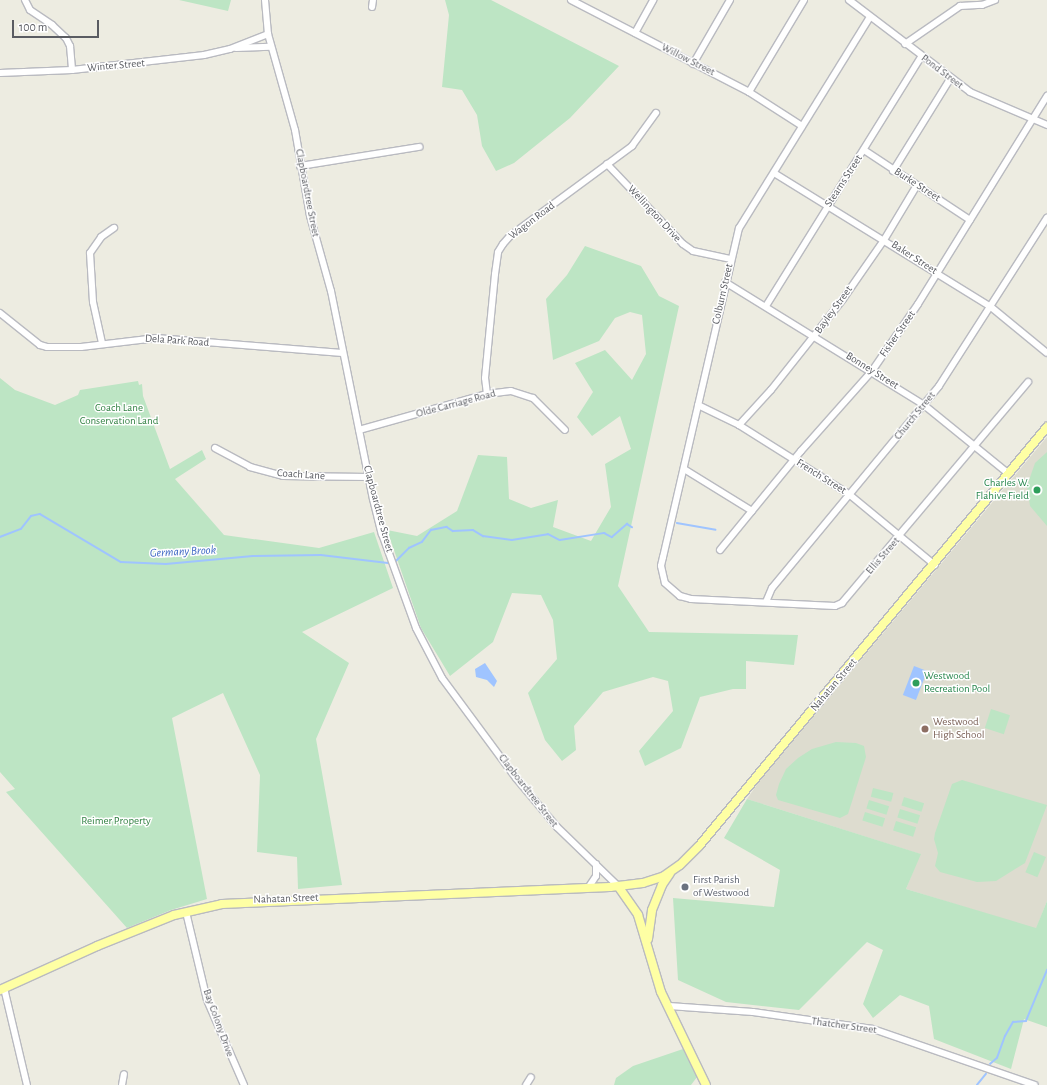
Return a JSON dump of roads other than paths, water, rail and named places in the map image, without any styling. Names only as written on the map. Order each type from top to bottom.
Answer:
[{"type":"main road","name":"Nahatan Street","points":[[2,989],[97,946],[186,912],[248,901],[618,886],[643,883],[674,870],[704,840],[1047,428]]},
{"type":"main road","name":"Clapboardtree Street","points":[[648,944],[652,910],[662,885],[674,870]]},
{"type":"main road","name":"Clapboardtree Street","points":[[618,886],[633,906],[648,944],[654,973],[706,1085]]},
{"type":"street","points":[[25,0],[30,10],[52,25],[66,38],[70,46],[72,70]]},
{"type":"street","name":"Clapboardtree Street","points":[[265,0],[270,46],[289,106],[313,228],[330,291],[342,353],[382,534],[416,628],[442,678],[539,808],[618,886]]},
{"type":"street","points":[[372,7],[374,0]]},
{"type":"street","name":"Willow Street","points":[[571,0],[579,2],[748,92],[802,126]]},
{"type":"street","points":[[635,33],[653,0]]},
{"type":"street","points":[[693,64],[730,0]]},
{"type":"street","points":[[748,92],[804,0]]},
{"type":"street","name":"Pond Street","points":[[849,0],[921,57],[970,92],[1047,125]]},
{"type":"street","points":[[956,0],[960,6]]},
{"type":"street","points":[[905,44],[960,6],[982,5],[995,0]]},
{"type":"street","name":"Colburn Street","points":[[680,596],[665,583],[661,566],[725,282],[739,228],[870,17]]},
{"type":"street","name":"Winter Street","points":[[230,49],[268,34]]},
{"type":"street","name":"Winter Street","points":[[0,73],[72,70],[157,62],[230,49],[270,46]]},
{"type":"street","name":"Stearns Street","points":[[766,306],[921,57]]},
{"type":"street","points":[[893,171],[950,79]]},
{"type":"street","name":"Fisher Street","points":[[720,550],[794,460],[872,371],[937,273],[1047,96]]},
{"type":"street","name":"Wagon Road","points":[[487,394],[485,378],[498,252],[510,236],[632,146],[656,113]]},
{"type":"street","points":[[300,166],[419,148]]},
{"type":"street","name":"Burke Street","points":[[864,150],[893,171],[970,220]]},
{"type":"street","name":"Wellington Drive","points":[[607,164],[683,244],[693,251],[731,259]]},
{"type":"street","name":"Baker Street","points":[[774,173],[991,307],[1047,353]]},
{"type":"street","name":"Bayley Street","points":[[739,425],[815,336],[884,240],[917,185]]},
{"type":"street","name":"Church Street","points":[[766,602],[772,588],[924,405],[991,307],[1047,218]]},
{"type":"street","points":[[102,343],[93,302],[90,253],[101,237],[114,228]]},
{"type":"street","name":"Bonney Street","points":[[725,282],[872,371],[924,405],[1008,474]]},
{"type":"street","name":"Dela Park Road","points":[[0,313],[40,345],[47,347],[156,338],[342,353]]},
{"type":"street","name":"Ellis Street","points":[[680,596],[835,606],[842,603],[900,536],[974,445],[1028,382]]},
{"type":"street","name":"Olde Carriage Road","points":[[359,430],[487,394],[511,391],[526,394],[554,417],[565,430]]},
{"type":"street","name":"French Street","points":[[698,406],[739,425],[850,495],[934,565]]},
{"type":"street","name":"Coach Lane","points":[[215,448],[250,467],[283,476],[369,476]]},
{"type":"street","points":[[684,469],[752,511]]},
{"type":"street","points":[[588,888],[596,876],[596,864]]},
{"type":"street","name":"Bay Colony Drive","points":[[186,912],[208,1000],[244,1085]]},
{"type":"street","points":[[2,989],[27,1085]]},
{"type":"street","name":"Thatcher Street","points":[[669,1006],[753,1012],[873,1029],[1036,1085]]},
{"type":"street","points":[[122,1085],[124,1074]]},
{"type":"street","points":[[526,1085],[531,1077]]},
{"type":"water","points":[[485,663],[497,681],[494,687],[487,680],[476,677],[475,669]]},
{"type":"water","name":"Westwood Recreation Pool","points":[[914,666],[927,671],[916,700],[903,695]]},
{"type":"waterway","name":"Germany Brook","points":[[0,537],[21,529],[31,516],[40,514],[121,562],[166,564],[253,556],[321,555],[388,563]]},
{"type":"waterway","name":"Germany Brook","points":[[677,523],[715,530]]},
{"type":"waterway","name":"Germany Brook","points":[[396,561],[409,548],[422,542],[431,530],[447,527],[453,531],[473,530],[483,536],[512,540],[548,534],[560,540],[604,533],[612,537],[627,524],[632,527]]},
{"type":"waterway","points":[[990,1064],[997,1058],[1005,1036],[1013,1022],[1026,1021],[1047,970]]},
{"type":"waterway","points":[[977,1085],[986,1074]]},
{"type":"place","name":"Charles W. Flahive Field","points":[[1037,490]]},
{"type":"place","name":"Westwood Recreation Pool","points":[[916,683]]},
{"type":"place","name":"Westwood High School","points":[[925,729]]},
{"type":"place","name":"First Parish of Westwood","points":[[685,887]]},
{"type":"park label","name":"Coach Lane Conservation Land","points":[[119,415]]},
{"type":"park label","name":"Reimer Property","points":[[116,821]]}]
